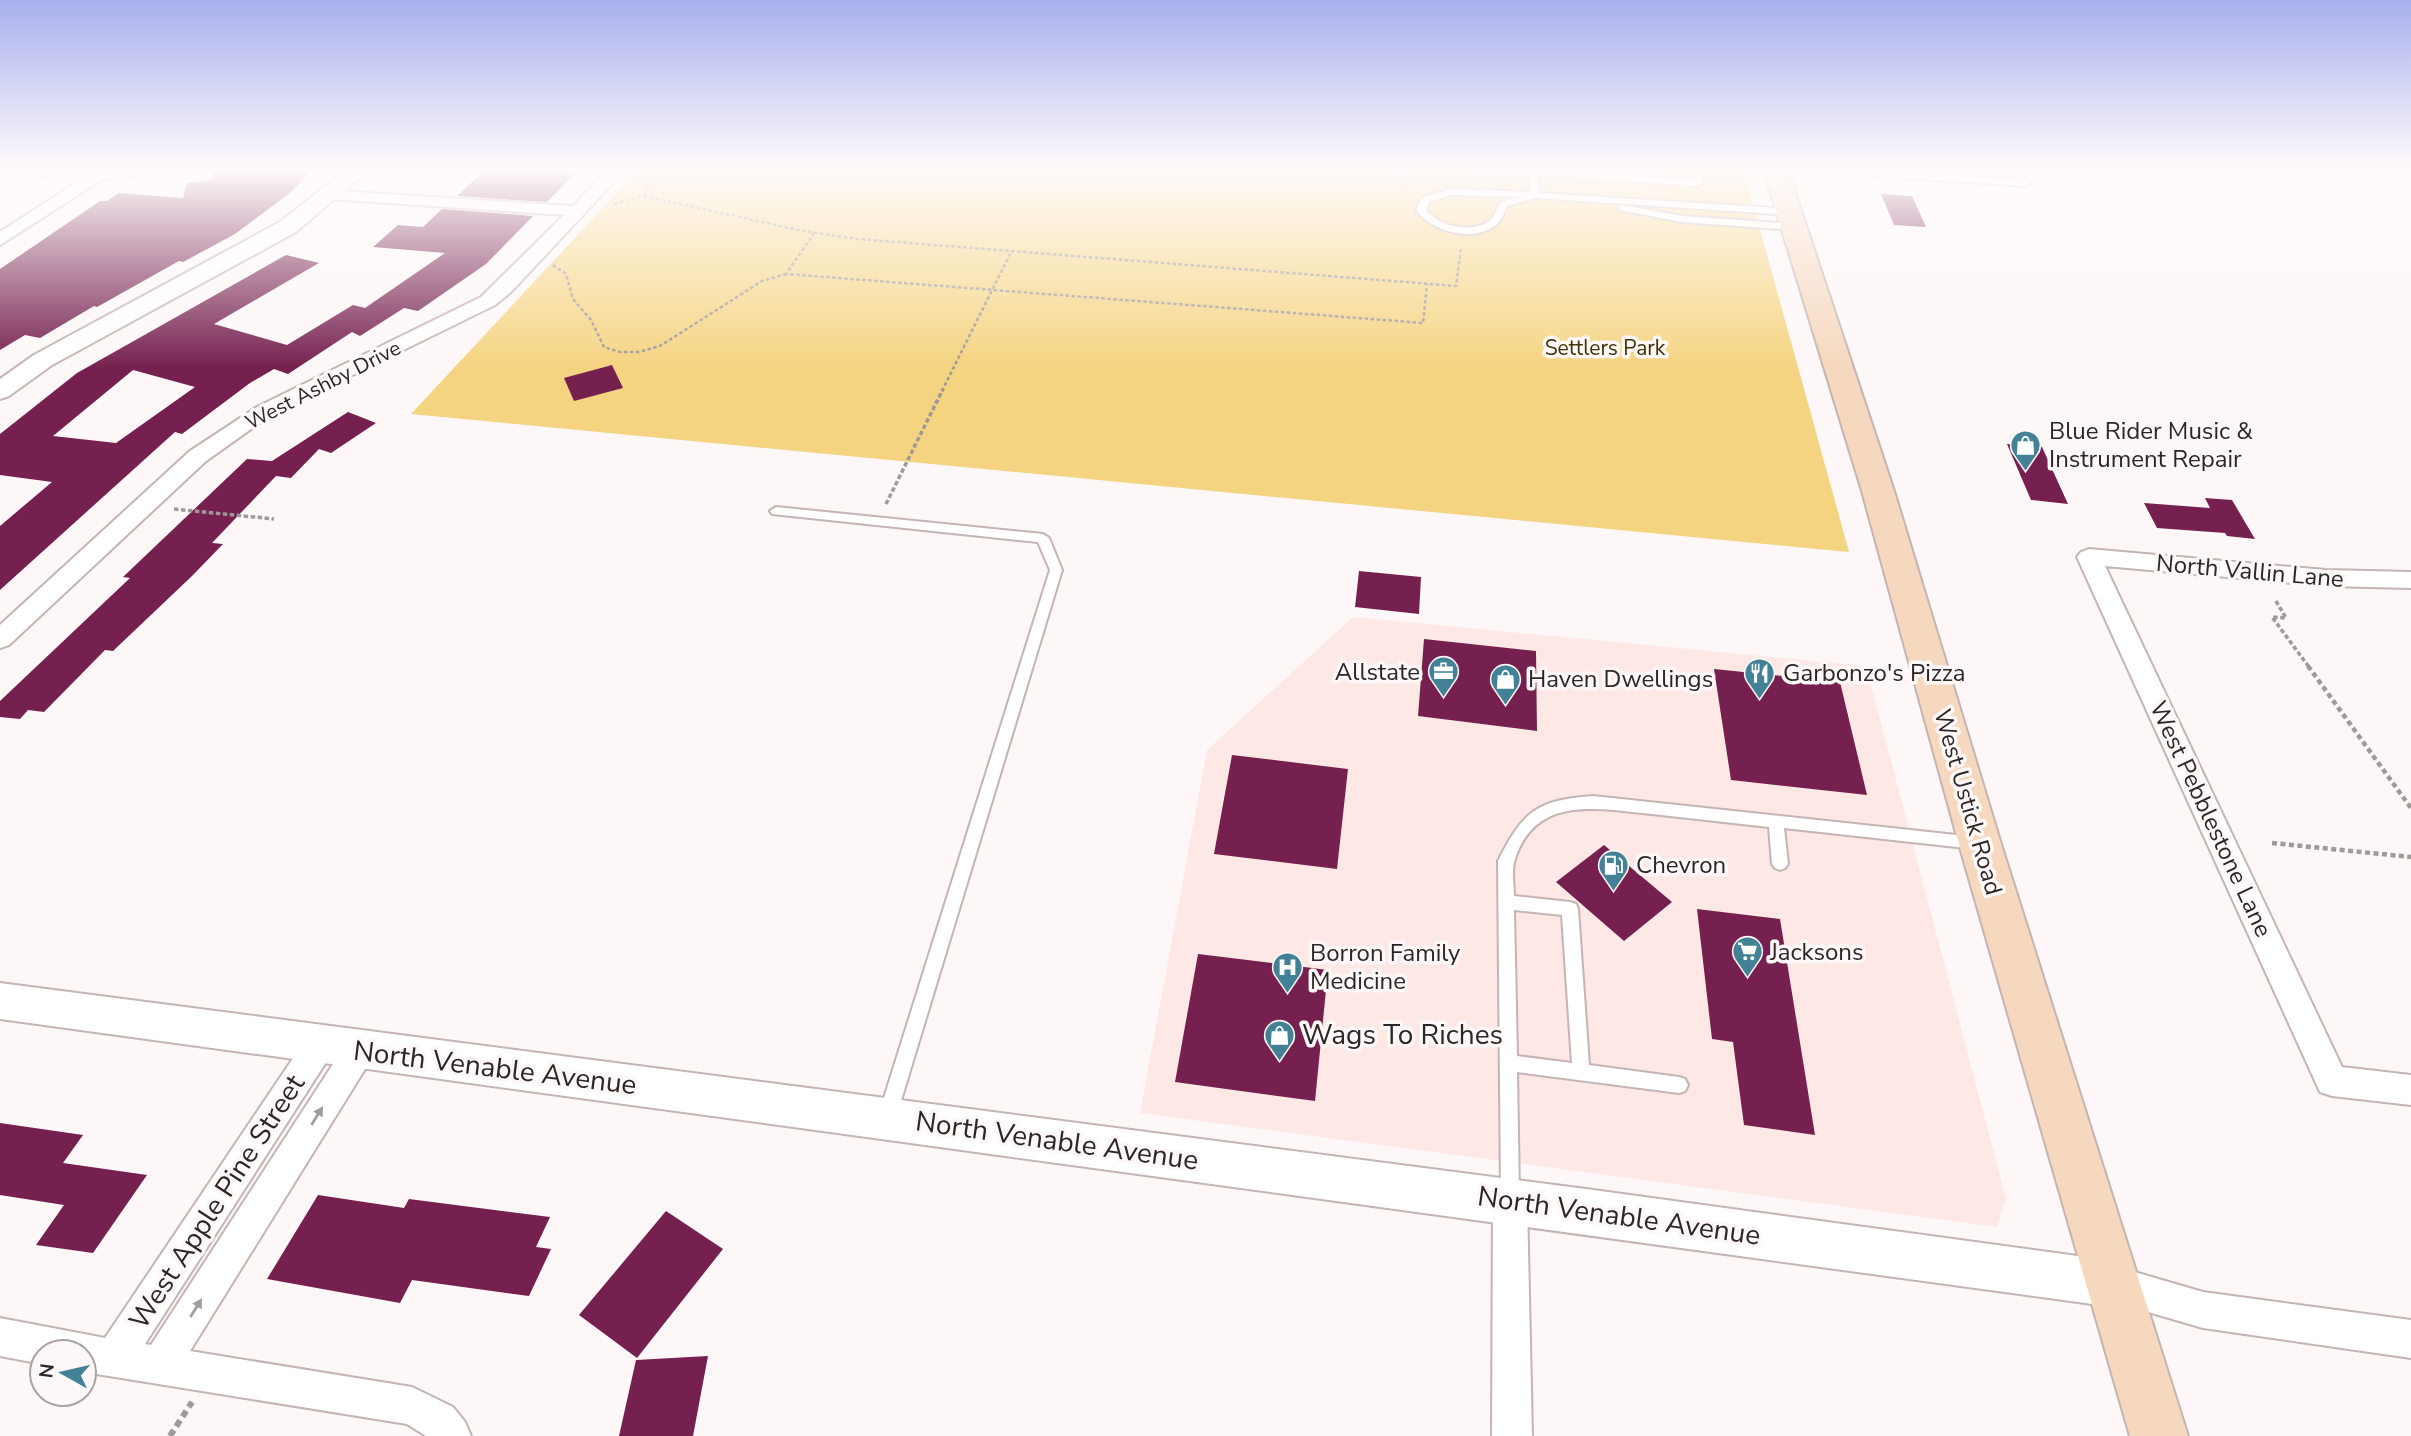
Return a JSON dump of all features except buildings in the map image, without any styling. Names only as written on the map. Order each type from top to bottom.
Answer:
[{"type":"main road","name":"West Ustick Road","points":[[1797,235],[1878,491],[1980,844],[2159,1436]]},
{"type":"street","points":[[0,391],[43,360],[273,235]]},
{"type":"street","name":"West Ashby Drive","points":[[0,639],[198,456],[264,411],[488,301],[505,288],[555,235]]},
{"type":"street","name":"North Vallin Lane","points":[[2089,557],[2326,578],[2411,580]]},
{"type":"street","name":"West Pebblestone Lane","points":[[2089,557],[2332,1081],[2411,1090]]},
{"type":"street","name":"North Venable Avenue","points":[[0,1001],[339,1048],[1510,1200],[2114,1284]]},
{"type":"street","name":"West Apple Pine Street","points":[[98,1348],[339,1048]]},
{"type":"street","name":"West Apple Pine Street","points":[[159,1366],[339,1048]]},
{"type":"street","points":[[1510,1200],[1512,1436]]},
{"type":"street","points":[[2114,1284],[2203,1310],[2411,1339]]},
{"type":"street","points":[[0,1337],[28,1342]]},
{"type":"street","points":[[98,1355],[412,1406],[439,1420],[451,1436]]},
{"type":"lane","points":[[776,510],[1043,538],[1056,570],[887,1118]]},
{"type":"lane","points":[[1510,1200],[1506,860],[1522,828],[1538,813],[1573,803],[1616,804],[1980,844]]},
{"type":"lane","points":[[1776,821],[1780,864]]},
{"type":"lane","points":[[1506,902],[1570,909],[1581,1073]]},
{"type":"lane","points":[[1508,1063],[1678,1085]]},
{"type":"path","points":[[786,274],[813,235]]},
{"type":"path","points":[[829,235],[1456,286],[1461,235]]},
{"type":"path","points":[[878,521],[1012,250]]},
{"type":"path","points":[[545,264],[561,268],[566,274],[573,299],[591,320],[604,347],[620,352],[639,352],[660,346],[762,281],[786,274],[1423,323],[1427,284]]},
{"type":"path","points":[[163,508],[274,519]]},
{"type":"path","points":[[2276,601],[2286,618],[2272,617],[2411,808]]},
{"type":"path","points":[[2272,843],[2411,857]]},
{"type":"shaded area","points":[[1353,617],[1866,666],[2006,1199],[1997,1227],[1140,1113],[1207,750]]},
{"type":"green space","name":"Settlers Park","points":[[578,235],[1761,235],[1849,552],[411,414]]},
{"type":"place","name":"Blue Rider Music & Instrument Repair","points":[[2026,472]]},
{"type":"place","name":"Allstate","points":[[1443,699]]},
{"type":"place","name":"Garbonzo's Pizza","points":[[1760,700]]},
{"type":"place","name":"Haven Dwellings","points":[[1505,706]]},
{"type":"place","name":"Chevron","points":[[1613,892]]},
{"type":"place","name":"Jacksons","points":[[1747,979]]},
{"type":"place","name":"Borron Family Medicine","points":[[1287,994]]},
{"type":"place","name":"Wags To Riches","points":[[1279,1062]]}]
